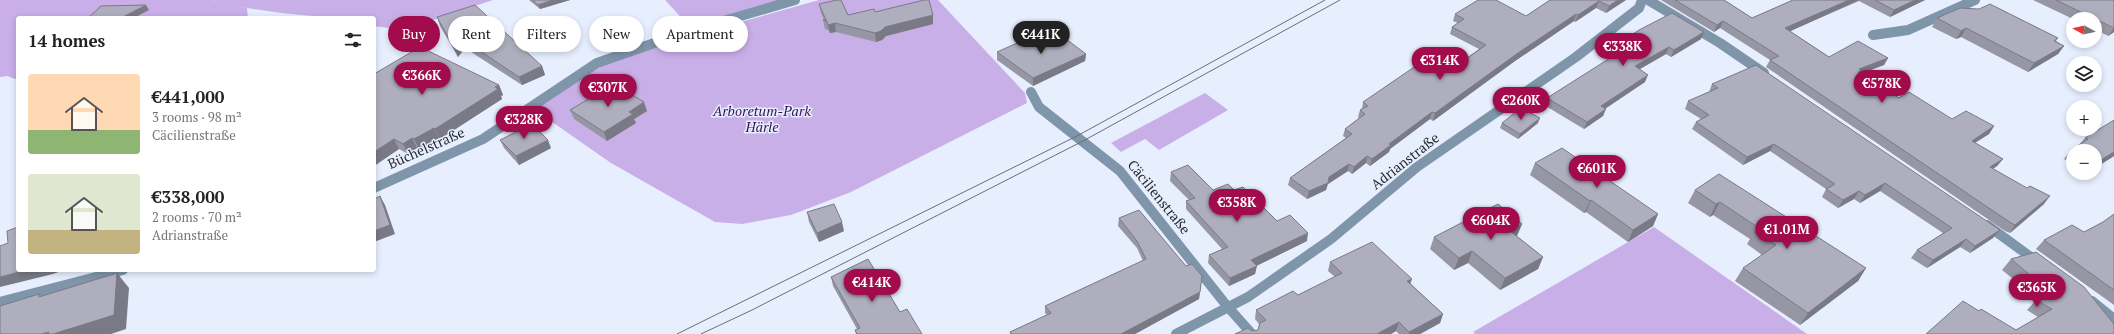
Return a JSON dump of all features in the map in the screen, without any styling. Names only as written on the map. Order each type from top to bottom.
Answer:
[{"type":"street","name":"Büchelstraße","points":[[376,187],[483,139],[598,63],[686,32],[795,0]]},
{"type":"street","name":"Adrianstraße","points":[[1176,334],[1227,306],[1248,297],[1331,239],[1417,167],[1576,57],[1639,8],[1642,0]]},
{"type":"street","points":[[1648,0],[1720,43],[1776,81]]},
{"type":"street","points":[[1873,35],[1908,30],[1975,0]]},
{"type":"street","name":"Cäcilienstraße","points":[[1031,92],[1039,107],[1120,170],[1227,306],[1252,334]]},
{"type":"street","points":[[1978,218],[2047,269]]},
{"type":"street","points":[[0,302],[115,272]]},
{"type":"street","points":[[2085,296],[2114,319]]},
{"type":"green space","points":[[212,0],[493,0],[440,18],[440,16],[388,16],[388,28],[376,26],[376,16],[319,16],[252,9]]},
{"type":"green space","points":[[665,0],[785,0],[729,16],[680,16]]},
{"type":"green space","name":"Arboretum-Park Härle","points":[[819,0],[938,0],[1025,93],[1027,103],[851,192],[791,215],[742,224],[715,222],[611,163],[535,110],[607,63],[652,49],[652,52],[748,52],[748,20]]},
{"type":"green space","points":[[1205,93],[1228,110],[1159,150],[1145,139],[1121,152],[1111,143]]},
{"type":"green space","points":[[1654,227],[1807,334],[1475,334],[1473,332]]},
{"type":"shaded area","points":[[0,0],[212,0],[247,8],[248,16],[16,16],[16,79],[7,76],[0,77]]},
{"type":"building","points":[[533,0],[553,0],[538,5]]},
{"type":"building","points":[[841,0],[848,15],[874,9],[875,12],[929,0],[933,15],[885,27],[881,31],[875,33],[835,23],[828,25],[827,21],[823,20],[826,20],[819,4]]},
{"type":"building","points":[[1478,0],[1496,0],[1526,16],[1550,0],[1618,0],[1609,6],[1599,1],[1578,15],[1576,14],[1518,53],[1435,113],[1432,112],[1389,144],[1391,145],[1372,159],[1367,156],[1354,167],[1349,164],[1329,177],[1328,183],[1309,191],[1290,178],[1352,134],[1345,129],[1365,114],[1360,110],[1368,106],[1363,102],[1423,61],[1433,66],[1437,63],[1450,70],[1486,45],[1452,27],[1464,19],[1455,14]]},
{"type":"building","points":[[1675,0],[1724,0],[1752,18],[1793,0],[1849,0],[1785,28],[1829,57],[1858,41],[1888,58],[1859,69],[1861,71],[1858,72],[1899,98],[1909,92],[1952,119],[1966,111],[1994,126],[1972,141],[2003,159],[1990,167],[2027,188],[2030,186],[2050,196],[2015,225],[2011,223],[1770,60],[1779,56],[1723,21],[1717,25]]},
{"type":"building","points":[[1875,0],[1915,0],[1894,10]]},
{"type":"building","points":[[2056,0],[2114,0],[2114,28],[2102,22],[2102,12],[2081,12]]},
{"type":"building","points":[[1990,4],[2058,38],[2054,41],[2064,46],[2034,63],[1966,28],[1961,31],[1937,18],[1960,8],[1979,9]]},
{"type":"building","points":[[146,5],[125,16],[90,16],[101,6]]},
{"type":"building","points":[[475,5],[487,16],[448,16],[448,37],[440,22],[440,16]]},
{"type":"building","points":[[1672,13],[1704,32],[1674,50],[1669,47],[1635,66],[1648,75],[1601,106],[1606,109],[1587,122],[1547,98],[1618,53],[1611,49],[1639,30]]},
{"type":"building","points":[[505,32],[513,40],[513,52],[527,52],[542,66],[519,77],[482,52],[505,52]]},
{"type":"building","points":[[1033,36],[1042,44],[1062,36],[1086,54],[1033,78],[997,52]]},
{"type":"building","points":[[411,52],[430,52],[499,85],[495,87],[498,89],[435,129],[434,128],[414,139],[412,138],[403,144],[394,139],[376,151],[376,73]]},
{"type":"building","points":[[1756,65],[2000,230],[1975,246],[1966,239],[1933,260],[1917,250],[1952,228],[1885,183],[1865,195],[1859,191],[1843,200],[1826,189],[1835,184],[1774,144],[1747,157],[1696,122],[1709,115],[1688,101],[1718,88],[1712,84]]},
{"type":"building","points":[[614,84],[644,102],[629,112],[633,114],[604,132],[570,110]]},
{"type":"building","points":[[1521,108],[1540,118],[1520,134],[1502,123]]},
{"type":"building","points":[[2114,120],[2114,152],[2102,159],[2102,144],[2080,144],[2088,139],[2085,138],[2088,136],[2102,136],[2102,127]]},
{"type":"building","points":[[532,124],[548,140],[516,156],[500,140]]},
{"type":"building","points":[[1562,148],[1658,214],[1633,230],[1535,163]]},
{"type":"building","points":[[1188,165],[1213,190],[1228,184],[1234,190],[1243,187],[1277,221],[1290,215],[1308,233],[1251,260],[1257,266],[1230,278],[1209,255],[1228,247],[1186,201],[1195,198],[1171,172]]},
{"type":"building","points":[[1719,174],[1866,268],[1808,313],[1743,268],[1776,245],[1754,232],[1759,228],[1720,202],[1716,204],[1695,190]]},
{"type":"building","points":[[380,196],[390,225],[376,230],[376,198]]},
{"type":"building","points":[[834,204],[842,222],[817,233],[807,212]]},
{"type":"building","points":[[1498,204],[1522,224],[1510,231],[1543,257],[1505,278],[1472,251],[1459,258],[1434,237]]},
{"type":"building","points":[[1139,210],[1186,266],[1192,264],[1202,276],[1200,292],[1121,334],[1011,334],[1010,332],[1051,313],[1045,306],[1146,259],[1137,241],[1119,218]]},
{"type":"building","points":[[2114,214],[2114,290],[2044,240],[2072,225],[2084,232],[2103,222]]},
{"type":"building","points":[[16,228],[16,272],[19,272],[0,277],[0,246],[8,243],[7,231]]},
{"type":"building","points":[[1372,242],[1412,279],[1407,281],[1443,314],[1409,332],[1399,322],[1377,334],[1235,334],[1248,328],[1252,331],[1258,330],[1260,323],[1266,320],[1256,310],[1293,291],[1298,295],[1342,273],[1330,262]]},
{"type":"building","points":[[2036,252],[2084,287],[2114,324],[2114,334],[1926,334],[1963,301],[1979,311],[1981,309],[2016,330],[2052,309],[2036,300],[2055,296],[2011,259]]},
{"type":"building","points":[[868,259],[900,312],[907,309],[922,334],[857,334],[855,330],[860,328],[831,277]]},
{"type":"building","points":[[117,273],[114,315],[53,334],[48,334],[49,332],[41,334],[0,334],[0,306],[39,294],[39,297]]},
{"type":"tram line","points":[[677,334],[1077,136],[1325,0]]},
{"type":"tram line","points":[[701,334],[752,310],[1083,141],[1340,0]]}]
